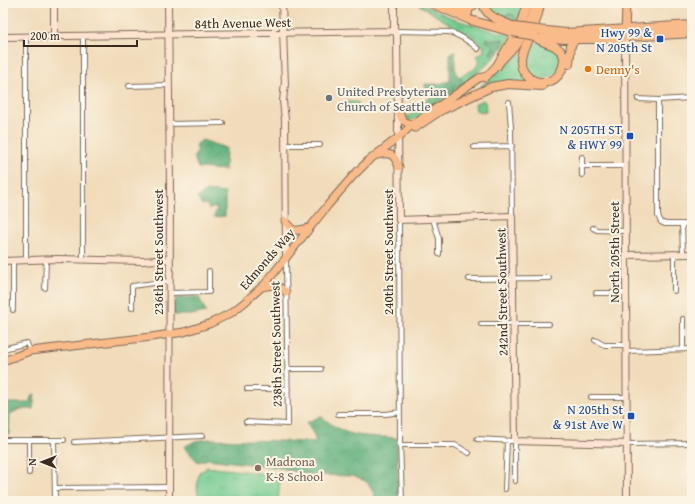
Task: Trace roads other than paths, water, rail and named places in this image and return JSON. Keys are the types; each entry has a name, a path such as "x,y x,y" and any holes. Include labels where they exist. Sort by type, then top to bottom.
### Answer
{"highway":[{"path":"431,3 470,20 513,29 576,39 692,25"},
{"path":"449,5 468,8 476,3"},
{"path":"483,3 485,11 513,29"},
{"path":"497,66 520,26 527,3"},
{"path":"536,33 538,39 555,45 564,56 564,66 562,72 553,80 541,83 532,80 525,74 521,65 522,54 532,30 540,3"},
{"path":"449,5 513,29"},
{"path":"536,33 692,33"},
{"path":"444,109 491,87 508,84 544,86 556,83 565,76 568,70 571,44 576,39"}],"main road":[{"name":"Edmonds Way","path":"3,361 30,351 193,330 224,316 245,302 262,287 348,182 375,155 399,137 444,109 483,80 497,66 521,38 528,25 535,3"},
{"name":"North 205th Street","path":"625,33 626,3"},
{"name":"Edmonds Way","path":"399,137 413,124 479,78 487,76"},
{"path":"399,112 402,121 413,124"},
{"path":"375,155 392,155 399,167"},
{"path":"285,221 291,229 297,231 309,228"},
{"path":"262,287 273,285 280,287 286,292"}],"street":[{"path":"54,3 54,36"},
{"name":"236th Street Southwest","path":"168,3 169,501"},
{"name":"238th Street Southwest","path":"246,422 288,424 285,120 283,101 285,82 282,3"},
{"name":"240th Street Southwest","path":"394,3 394,28 397,35 399,112 400,445 402,501"},
{"name":"84th Avenue West","path":"3,36 449,32 468,40 478,49"},
{"name":"North 205th Street","path":"625,33 626,501"},
{"path":"83,35 83,260"},
{"path":"26,36 26,260"},
{"path":"129,86 169,85"},
{"path":"638,99 658,100 692,98"},
{"path":"658,100 658,216 661,222 692,224"},
{"name":"242nd Street Southwest","path":"508,102 512,146 515,481"},
{"path":"169,124 222,123"},
{"path":"285,144 320,145"},
{"path":"474,147 512,146"},
{"path":"582,157 582,175"},
{"path":"582,166 626,166"},
{"path":"399,220 512,216"},
{"path":"433,219 439,239 439,254"},
{"path":"682,224 683,254"},
{"path":"593,228 597,230 626,231"},
{"path":"674,254 674,291"},
{"path":"626,255 692,254"},
{"path":"3,261 143,261 169,259"},
{"path":"13,260 13,310"},
{"path":"45,288 46,260"},
{"path":"169,293 209,292 209,271"},
{"path":"469,279 549,278"},
{"path":"132,308 132,286 169,281"},
{"path":"596,293 626,293"},
{"path":"683,319 683,349"},
{"path":"481,324 549,324"},
{"path":"595,340 604,345 626,348 692,349"},
{"path":"3,349 27,343 30,351"},
{"path":"288,370 321,370"},
{"path":"247,389 288,389"},
{"path":"591,397 626,397"},
{"path":"338,414 386,414 400,412"},
{"path":"74,442 202,436"},
{"path":"477,439 627,444 692,443"},
{"path":"3,440 64,440"},
{"path":"29,440 29,473"},
{"path":"54,440 55,501"},
{"path":"505,489 507,441"},
{"path":"400,445 455,445 469,453"},
{"path":"55,488 169,487"}],"place":[{"name":"Hwy 99 & N 205th St","path":"660,39"},
{"name":"Denny's","path":"588,69"},
{"name":"United Presbyterian Church of Seattle","path":"329,98"},
{"name":"N 205TH ST & HWY 99","path":"630,136"},
{"name":"N 205th St & 91st Ave W","path":"631,416"},
{"name":"Madrona K-8 School","path":"258,468"}]}
